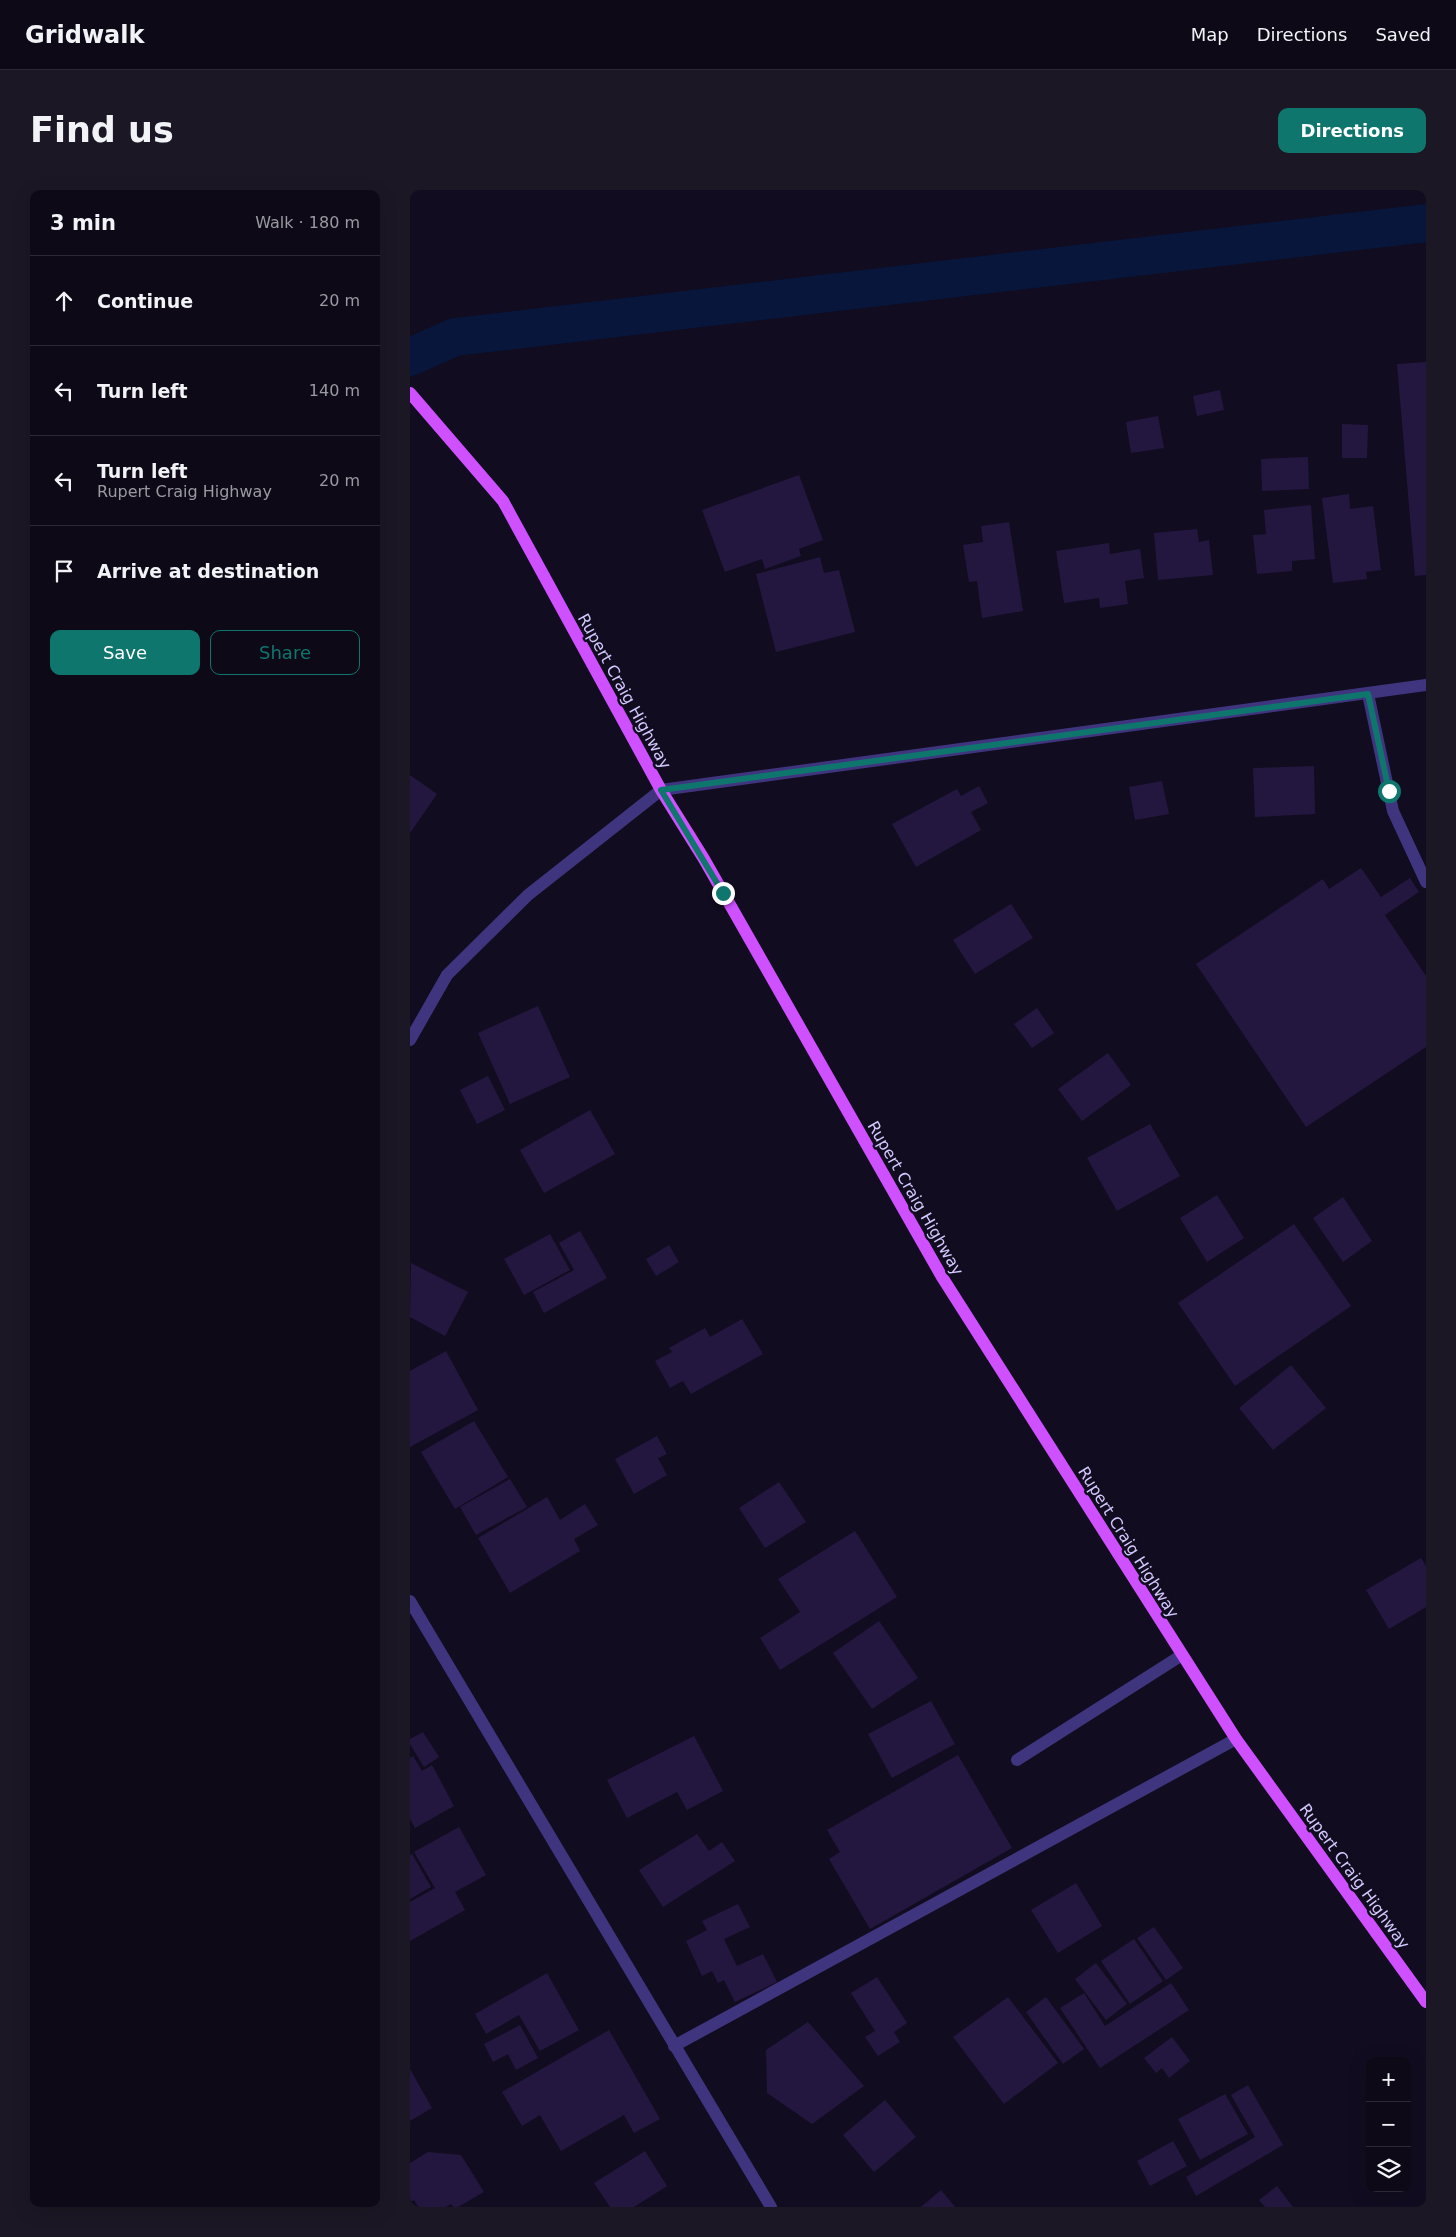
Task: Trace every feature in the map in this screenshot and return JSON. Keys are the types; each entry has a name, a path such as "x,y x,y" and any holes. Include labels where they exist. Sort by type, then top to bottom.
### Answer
{"main road":[{"name":"Rupert Craig Highway","path":"413,397 503,501 661,790 704,859 942,1277 1236,1739 1426,2002"}],"street":[{"path":"410,1040 447,976 461,962 528,896 661,790 1426,685"},
{"path":"1368,694 1394,811 1426,882"},
{"path":"410,1601 771,2207"},
{"path":"1017,1760 1182,1655"},
{"path":"674,2046 1236,1739"}],"building":[{"path":"1426,362 1426,575 1415,576 1397,364"},
{"path":"1220,390 1224,410 1197,416 1193,396"},
{"path":"1158,416 1164,448 1131,453 1126,422"},
{"path":"1342,424 1368,425 1367,458 1342,458"},
{"path":"1308,457 1309,489 1262,491 1261,459"},
{"path":"799,475 823,540 799,549 801,556 765,569 762,559 725,572 702,510"},
{"path":"1349,494 1350,509 1373,506 1381,570 1366,572 1367,579 1333,583 1322,498"},
{"path":"1311,505 1315,559 1292,561 1292,571 1257,574 1253,535 1266,534 1264,510"},
{"path":"1009,522 1023,611 982,618 977,581 969,582 963,545 983,542 981,526"},
{"path":"1197,529 1199,542 1209,540 1213,575 1158,580 1154,533"},
{"path":"1109,543 1110,554 1140,549 1144,578 1125,581 1128,604 1100,608 1099,598 1064,603 1056,551"},
{"path":"820,557 824,573 839,570 855,632 776,652 756,574"},
{"path":"1314,766 1315,814 1255,817 1253,768"},
{"path":"410,775 437,794 410,833"},
{"path":"1162,781 1169,814 1135,820 1129,787"},
{"path":"979,786 988,803 971,812 981,830 916,867 892,824 957,789 961,796"},
{"path":"1361,868 1381,897 1410,878 1419,892 1385,915 1426,976 1426,1047 1306,1127 1196,964 1323,879 1329,889"},
{"path":"1011,904 1033,938 975,974 953,940"},
{"path":"538,1006 570,1077 510,1104 478,1033"},
{"path":"1037,1008 1054,1033 1032,1048 1014,1024"},
{"path":"1108,1053 1131,1085 1082,1121 1058,1089"},
{"path":"488,1076 505,1110 477,1124 460,1090"},
{"path":"590,1110 615,1154 544,1193 520,1150"},
{"path":"1150,1124 1180,1176 1117,1211 1087,1158"},
{"path":"1217,1195 1244,1238 1207,1262 1180,1218"},
{"path":"1343,1197 1372,1241 1343,1262 1313,1218"},
{"path":"1294,1224 1351,1306 1235,1386 1178,1303"},
{"path":"580,1231 607,1278 544,1313 533,1292 574,1270 559,1243"},
{"path":"550,1234 570,1270 524,1295 504,1259"},
{"path":"669,1245 679,1262 656,1276 646,1259"},
{"path":"411,1263 468,1292 445,1336 410,1317"},
{"path":"742,1319 763,1354 691,1394 683,1381 670,1388 655,1361 672,1352 669,1348 705,1328 710,1337"},
{"path":"446,1351 478,1410 410,1447 410,1371"},
{"path":"1291,1365 1326,1408 1273,1450 1239,1408"},
{"path":"474,1421 508,1477 455,1509 421,1452"},
{"path":"657,1436 667,1454 658,1458 667,1475 634,1494 615,1459"},
{"path":"510,1479 527,1507 476,1535 460,1507"},
{"path":"779,1482 806,1522 765,1548 739,1508"},
{"path":"547,1497 560,1520 585,1504 598,1525 574,1539 580,1551 510,1593 478,1538"},
{"path":"855,1531 897,1597 780,1670 760,1638 800,1612 778,1579"},
{"path":"1421,1558 1426,1566 1426,1607 1389,1629 1366,1590"},
{"path":"879,1621 918,1678 872,1709 833,1653"},
{"path":"931,1701 955,1744 892,1778 868,1734"},
{"path":"423,1732 439,1757 424,1767 410,1744 410,1739"},
{"path":"694,1736 723,1791 687,1810 677,1792 627,1818 607,1780"},
{"path":"958,1755 1012,1848 870,1929 829,1859 840,1852 827,1830"},
{"path":"413,1756 422,1771 432,1765 454,1806 415,1828 410,1819 410,1758"},
{"path":"459,1827 486,1875 455,1892 465,1910 410,1941 410,1902 435,1888 414,1852"},
{"path":"697,1834 709,1851 722,1842 735,1861 663,1907 639,1870"},
{"path":"412,1854 431,1887 410,1899 410,1855"},
{"path":"1076,1883 1102,1926 1058,1953 1031,1910"},
{"path":"738,1904 750,1927 724,1939 737,1966 763,1954 777,1982 735,2002 724,1980 718,1983 712,1971 702,1976 686,1941 707,1930 702,1921"},
{"path":"1154,1927 1183,1968 1166,1980 1137,1938"},
{"path":"1134,1939 1163,1981 1130,2004 1101,1961"},
{"path":"1096,1963 1127,2004 1106,2020 1075,1979"},
{"path":"547,1973 579,2030 540,2051 519,2015 486,2034 475,2014"},
{"path":"877,1977 907,2023 894,2032 900,2042 878,2056 865,2037 875,2031 851,1993"},
{"path":"1171,1983 1189,2010 1100,2068 1060,2008 1084,1993 1105,2026"},
{"path":"1008,1997 1058,2063 1004,2104 953,2037"},
{"path":"1046,1997 1084,2049 1063,2064 1026,2012"},
{"path":"808,2022 864,2086 812,2124 767,2093 766,2050"},
{"path":"520,2025 538,2058 516,2070 508,2054 493,2062 484,2044"},
{"path":"609,2030 660,2119 634,2133 624,2115 561,2151 540,2115 522,2126 502,2092"},
{"path":"1172,2037 1190,2061 1169,2078 1162,2068 1156,2073 1144,2058"},
{"path":"410,2069 432,2108 410,2121"},
{"path":"1248,2085 1283,2145 1196,2196 1186,2177 1255,2137 1231,2095"},
{"path":"1225,2094 1248,2134 1200,2160 1178,2119"},
{"path":"885,2100 916,2137 874,2172 843,2135"},
{"path":"1173,2141 1187,2166 1150,2186 1137,2161"},
{"path":"645,2151 667,2186 634,2207 610,2207 594,2183"},
{"path":"428,2152 461,2155 484,2192 458,2207 453,2207 451,2204 446,2207 418,2207 414,2200 410,2202 410,2163"},
{"path":"1277,2186 1293,2207 1265,2207 1259,2200"},
{"path":"941,2190 955,2207 921,2207"}],"waterway":[{"path":"410,357 455,337 1426,223"}],"route":[{"path":"723,893 661,790 1368,694 1389,791"}]}
